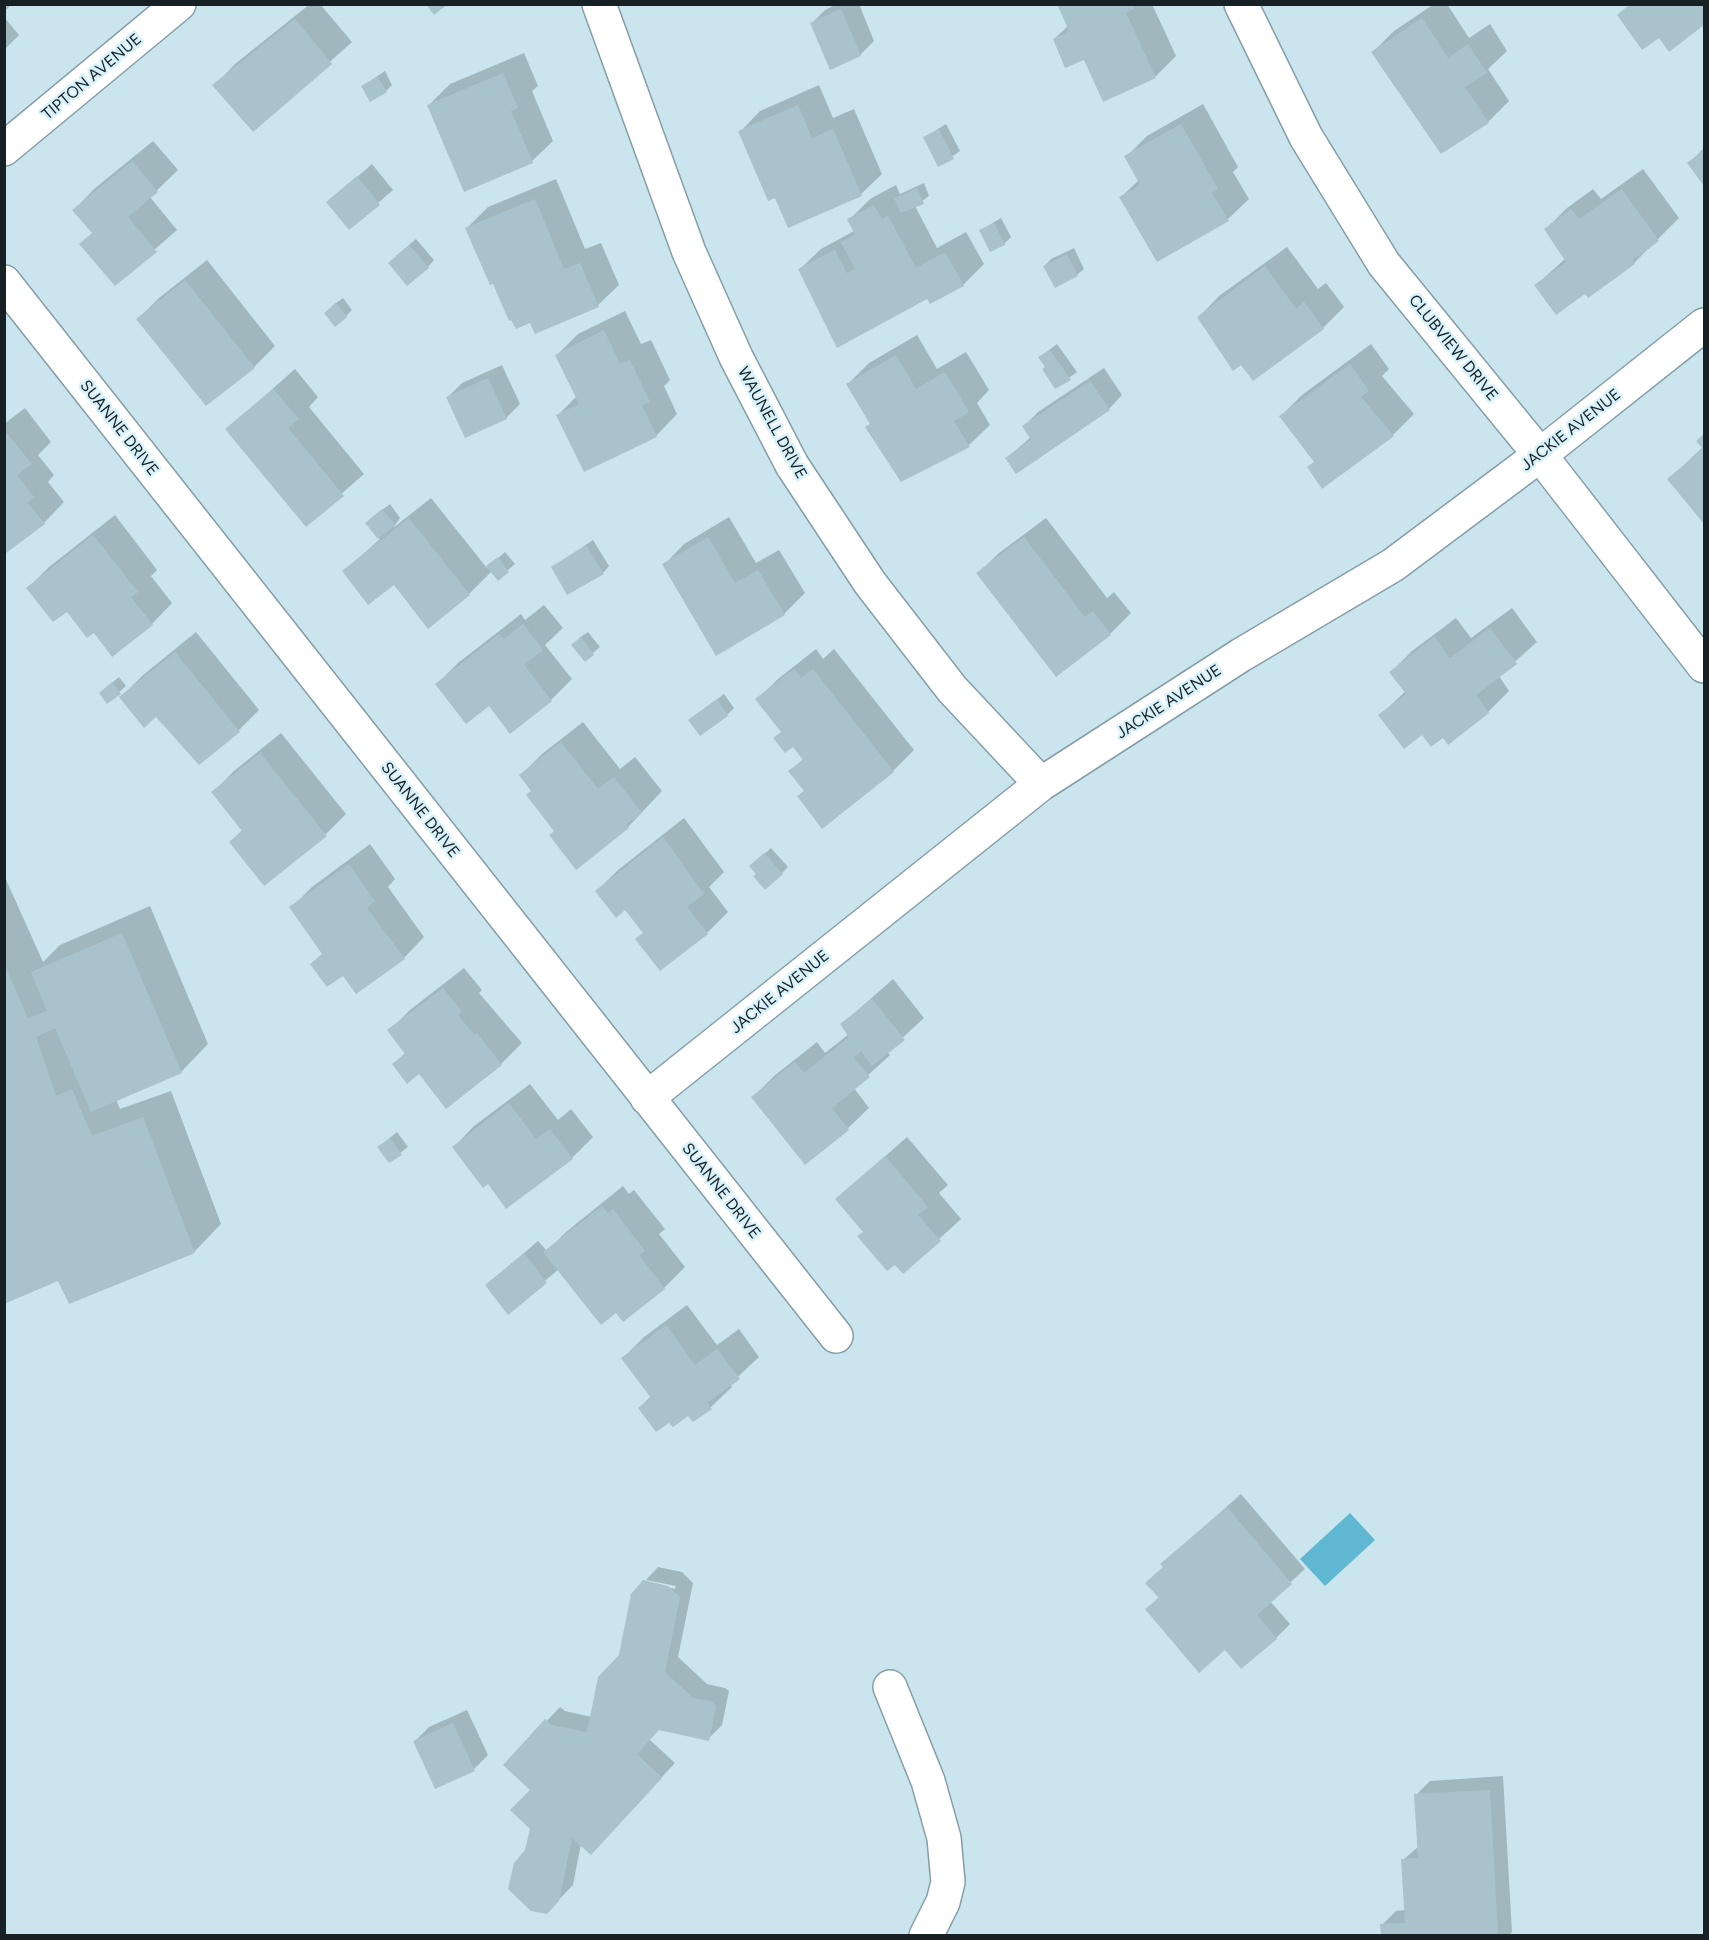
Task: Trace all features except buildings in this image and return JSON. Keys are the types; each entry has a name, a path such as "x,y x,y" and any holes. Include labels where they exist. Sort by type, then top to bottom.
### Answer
{"street":[{"name":"TIPTON AVENUE","path":"4,149 179,4"},
{"name":"WAUNELL DRIVE","path":"599,4 689,252 736,357 792,465 870,583 952,689 1041,784"},
{"name":"CLUBVIEW DRIVE","path":"1241,4 1306,137 1384,264 1540,455 1704,666"},
{"name":"SUANNE DRIVE","path":"4,282 836,1336"},
{"name":"JACKIE AVENUE","path":"647,1098 1041,784 1241,655 1393,565 1540,455 1704,325"},
{"path":"891,1687 928,1781 946,1849 948,1882 943,1902 927,1935"}],"water":[{"path":"1350,1513 1375,1540 1325,1586 1300,1559"}]}
